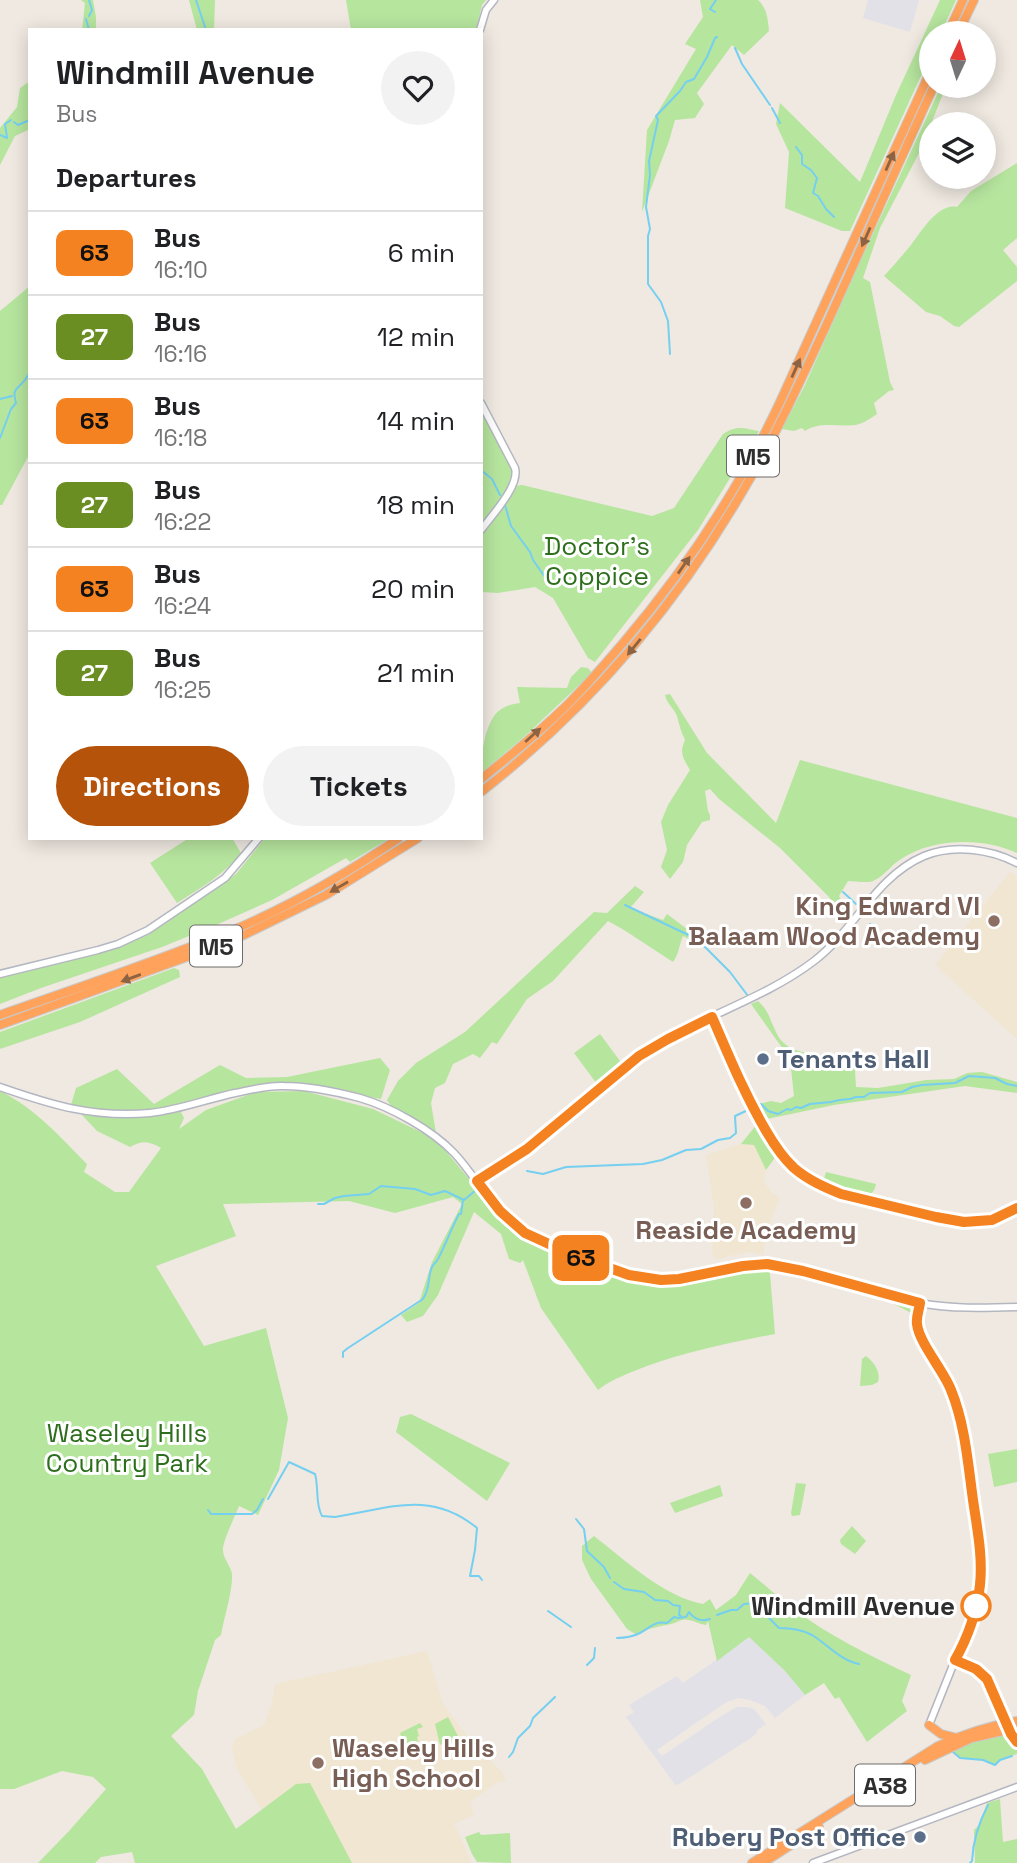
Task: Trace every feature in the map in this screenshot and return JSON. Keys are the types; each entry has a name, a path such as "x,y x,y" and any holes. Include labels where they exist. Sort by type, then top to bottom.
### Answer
{"highway":[{"path":"953,21 963,0"},
{"path":"964,21 974,0"},
{"name":"M5","path":"483,777 567,705 603,667 646,616 705,536 748,467 780,402 919,96"},
{"name":"M5","path":"483,790 569,717 630,652 702,556 728,516 783,419 929,98"},
{"name":"M5","path":"0,1015 231,931 314,891 397,840"},
{"name":"M5","path":"0,1025 244,935 326,895 415,840"},
{"name":"A38","path":"752,1863 927,1752 960,1736 997,1724 1017,1721"},
{"path":"932,1728 947,1737 960,1736"},
{"path":"927,1752 938,1742 932,1728"},
{"name":"A38","path":"763,1863 929,1757 972,1738 1014,1731"}],"street":[{"path":"481,28 486,10 494,0"},
{"path":"483,407 515,468 517,477 483,527"},
{"path":"0,974 108,947 148,930 225,878 258,840"},
{"path":"477,1181 527,1149 639,1056 774,986 822,955 880,887 908,864 927,855 950,850 989,852 1017,863"},
{"path":"712,1017 751,1106 776,1148 804,1176 841,1194 964,1222 982,1222 1017,1208"},
{"path":"0,1087 72,1110 118,1114 151,1113 275,1086 336,1093 382,1107 422,1128 454,1153 500,1211 525,1233 583,1259 629,1275 679,1279 767,1264 803,1271 920,1303 958,1308 1017,1307"},
{"path":"920,1303 917,1320 919,1332 946,1379 962,1430 981,1565 975,1613 955,1660 932,1728"},
{"path":"955,1660 982,1673 987,1679 1017,1742"},
{"path":"813,1863 1017,1787"}],"shaded area":[{"path":"868,0 919,0 910,32 863,18"},
{"name":"King Edward VI Balaam Wood Academy","path":"1010,872 1017,876 1017,1039 935,965"},
{"name":"Reaside Academy","path":"741,1144 754,1145 766,1170 764,1182 771,1192 780,1198 766,1233 763,1255 751,1252 716,1260 712,1252 714,1208 706,1155"},
{"path":"749,1637 785,1671 805,1695 775,1718 765,1706 738,1698 725,1703 657,1750 662,1756 737,1707 754,1709 766,1724 751,1738 676,1786 626,1717 634,1712 629,1705 677,1676 683,1683"},
{"name":"Waseley Hills High School","path":"427,1651 443,1704 470,1740 502,1772 506,1781 496,1783 470,1802 474,1815 454,1824 472,1863 352,1863 310,1784 296,1784 262,1810 237,1769 232,1749 235,1739 264,1725 275,1684"}],"green space":[{"path":"81,0 93,0 96,28 82,28 85,3"},
{"path":"189,0 215,0 214,28 196,28"},
{"path":"346,0 486,0 482,5 476,28 351,28"},
{"path":"700,0 758,0 765,10 769,31 744,55 732,45 697,93 704,104 695,118 675,120 642,212 647,130 696,49 685,44 703,17"},
{"path":"940,0 956,0 946,21 930,21"},
{"path":"919,45 919,80 850,231 842,231 785,208 789,152 776,124 780,103 860,182"},
{"path":"28,82 28,130 15,136 0,165 0,128 17,107 20,88"},
{"path":"935,98 941,98 936,112 929,112"},
{"path":"919,134 919,153 880,228 863,278 870,282 890,382 894,390 874,403 877,414 859,424 823,425 805,431 802,428 794,431 782,429 805,385"},
{"path":"1017,163 1017,238 1003,250 1017,267 1017,281 959,327 954,326 940,316 926,312 884,276 937,214 943,209 957,207 974,189 996,189 996,176"},
{"path":"28,288 28,457 2,505 0,505 0,311"},
{"name":"Doctor's Coppice","path":"483,415 517,473 514,486 522,485 652,516 674,508 723,434 736,428 759,431 698,530 595,662 588,658 553,598 535,587 498,593 483,592"},
{"path":"581,667 588,668 592,673 483,771 483,747 488,728 492,719 503,708 520,703 517,687 567,688 571,677"},
{"path":"670,694 707,753 776,823 800,760 1017,818 1017,853 973,842 928,847 901,859 872,881 848,881 839,896 847,911 845,914 837,910 829,897 780,848 710,789 705,791 710,820 702,822 687,845 683,862 670,879 661,867 667,850 661,822 668,805 690,770 683,755 685,740 677,716 665,695"},
{"path":"186,840 233,840 241,853 219,875 177,903 150,863"},
{"path":"263,840 387,840 350,862 346,858 272,900 216,925 162,947 0,1004 0,978 120,947 150,934 236,874"},
{"path":"635,886 644,892 630,908 663,920 667,914 695,935 708,941 704,946 683,936 673,962 608,921 553,981 527,999 497,1044 492,1042 480,1058 473,1054 453,1064 445,1083 435,1088 431,1103 436,1133 392,1107 387,1100 398,1081 416,1063 465,1032 594,912 607,913"},
{"path":"174,968 179,970 180,977 80,1022 0,1049 0,1032"},
{"path":"758,1001 777,1034 791,1048 811,1054 854,1054 856,1087 878,1088 926,1080 954,1079 967,1073 982,1072 1017,1082 1017,1093 965,1086 764,1118 756,1109 759,1104 771,1101 781,1103 794,1096 790,1059 751,1004"},
{"path":"600,1034 623,1065 597,1084 574,1053"},
{"path":"380,1058 390,1070 381,1099 295,1083 228,1092 155,1111 91,1110 71,1105 76,1088 117,1069 154,1104 220,1065 246,1078 287,1077"},
{"name":"Waseley Hills Country Park","path":"0,1091 25,1106 46,1124 87,1164 84,1172 115,1192 129,1192 161,1148 146,1142 130,1147 97,1131 81,1114 129,1118 181,1112 184,1118 179,1129 206,1110 256,1092 304,1091 373,1109 423,1133 440,1144 494,1213 522,1239 588,1268 634,1281 692,1281 768,1268 775,1334 711,1347 647,1366 598,1390 541,1308 523,1260 520,1263 509,1259 501,1234 474,1212 438,1295 423,1316 407,1322 401,1315 419,1303 432,1262 462,1204 453,1197 395,1213 349,1201 223,1204 236,1236 156,1266 204,1346 266,1328 288,1418 279,1470 258,1515 239,1506 225,1539 223,1552 232,1581 221,1635 215,1640 198,1691 194,1715 171,1736 202,1769 236,1829 296,1784 310,1783 352,1863 135,1863 132,1852 101,1857 95,1863 38,1863 106,1789 93,1777 62,1771 14,1789 0,1789"},
{"path":"757,1124 775,1155 766,1170 754,1145 741,1144"},
{"path":"826,1172 876,1184 871,1193 861,1194 823,1182"},
{"path":"791,1271 913,1304 916,1306 916,1312 914,1315 885,1300 854,1290 791,1275"},
{"path":"866,1356 876,1368 878,1382 860,1386 862,1359"},
{"path":"411,1414 510,1463 487,1501 396,1432 400,1417"},
{"path":"1017,1449 1017,1482 994,1487 988,1454"},
{"path":"796,1483 806,1484 800,1515 792,1516 791,1513"},
{"path":"720,1485 723,1496 675,1513 670,1503"},
{"path":"852,1526 866,1541 855,1554 841,1544 840,1540"},
{"path":"594,1536 660,1586 688,1600 703,1604 710,1599 716,1610 736,1595 750,1573 820,1627 911,1675 902,1701 907,1711 867,1742 839,1697 835,1699 824,1683 805,1695 785,1671 749,1637 717,1661 708,1621 706,1625 682,1620 637,1635 627,1629 591,1579 582,1560 582,1546"},
{"path":"448,1717 459,1738 440,1745 435,1724"},
{"path":"420,1723 423,1727 417,1729 417,1737 419,1746 423,1749 409,1749 410,1758 407,1758 403,1753 404,1745 400,1733"},
{"path":"1005,1734 1017,1746 1017,1754 1000,1760 995,1765 983,1760 960,1758 953,1752 957,1746"},
{"path":"1000,1799 1003,1842 1017,1839 1017,1863 975,1863 974,1830 980,1824 987,1803"},
{"path":"479,1832 481,1835 510,1833 511,1863 477,1862 465,1837"}],"waterway":[{"path":"89,0 92,10 89,16"},
{"path":"196,0 205,28"},
{"path":"715,12 710,9 716,0"},
{"path":"86,19 88,28"},
{"path":"670,354 668,321 661,302 648,284 650,229 646,207 649,161 658,120 656,116 686,82 694,79 717,37"},
{"path":"735,48 742,64 770,105"},
{"path":"772,108 780,123"},
{"path":"0,135 7,138 5,124 11,120"},
{"path":"14,122 18,125 28,121"},
{"path":"796,147 802,155 802,164 817,178 813,193 834,217"},
{"path":"0,438 16,403 15,390 28,375"},
{"path":"0,399 12,396"},
{"path":"483,472 492,479 500,495"},
{"path":"505,505 511,526 547,580"},
{"path":"843,892 856,904"},
{"path":"625,905 697,939 730,972 748,996"},
{"path":"870,924 878,932"},
{"path":"527,1171 543,1174 566,1167 643,1164 686,1150 701,1149 718,1140 730,1138 736,1133 735,1116 761,1104 768,1111 778,1114 787,1109 864,1097 870,1093 902,1092 922,1085 955,1083 969,1076 995,1078 1017,1086"},
{"path":"318,1204 344,1196 369,1194 381,1186 415,1189 431,1195 445,1191 464,1200 475,1191"},
{"path":"343,1357 343,1352 348,1348 423,1299 432,1267 461,1214 463,1200"},
{"path":"268,1499 289,1462 315,1474 322,1516 335,1517 408,1505 442,1509 460,1516 477,1528 470,1576 479,1576 482,1580"},
{"path":"208,1510 211,1514 252,1514 263,1499"},
{"path":"576,1519 584,1529 587,1551 604,1567 610,1578"},
{"path":"614,1582 624,1589 644,1592 655,1600 680,1606 681,1616"},
{"path":"717,1615 737,1610 744,1604 757,1603 779,1628 808,1633 840,1656 859,1664"},
{"path":"548,1611 571,1627"},
{"path":"617,1638 640,1633 656,1624 667,1623 674,1617 686,1617 689,1612 698,1619 710,1619"},
{"path":"587,1665 594,1658 595,1648"},
{"path":"509,1757 518,1738 530,1726 533,1718 555,1697"},
{"path":"953,1752 960,1758 983,1760 995,1765 1012,1756"},
{"path":"970,1863 981,1819 988,1805"}],"bus line":[{"name":"63","path":"1017,1208 992,1220 964,1222 841,1194 804,1176 776,1148 751,1106 712,1017 639,1056 527,1149 477,1181 500,1211 525,1233 573,1255 629,1275 661,1280 679,1279 767,1264 803,1271 920,1303 917,1327 946,1379 960,1421 980,1550 981,1575 975,1613 955,1660 976,1669 987,1679 1017,1742"}],"place":[{"name":"King Edward VI Balaam Wood Academy","path":"994,921"},
{"name":"Tenants Hall","path":"763,1059"},
{"name":"Reaside Academy","path":"746,1203"},
{"name":"Windmill Avenue","path":"976,1606"},
{"name":"Waseley Hills High School","path":"318,1763"},
{"name":"Rubery Post Office","path":"920,1837"}]}
